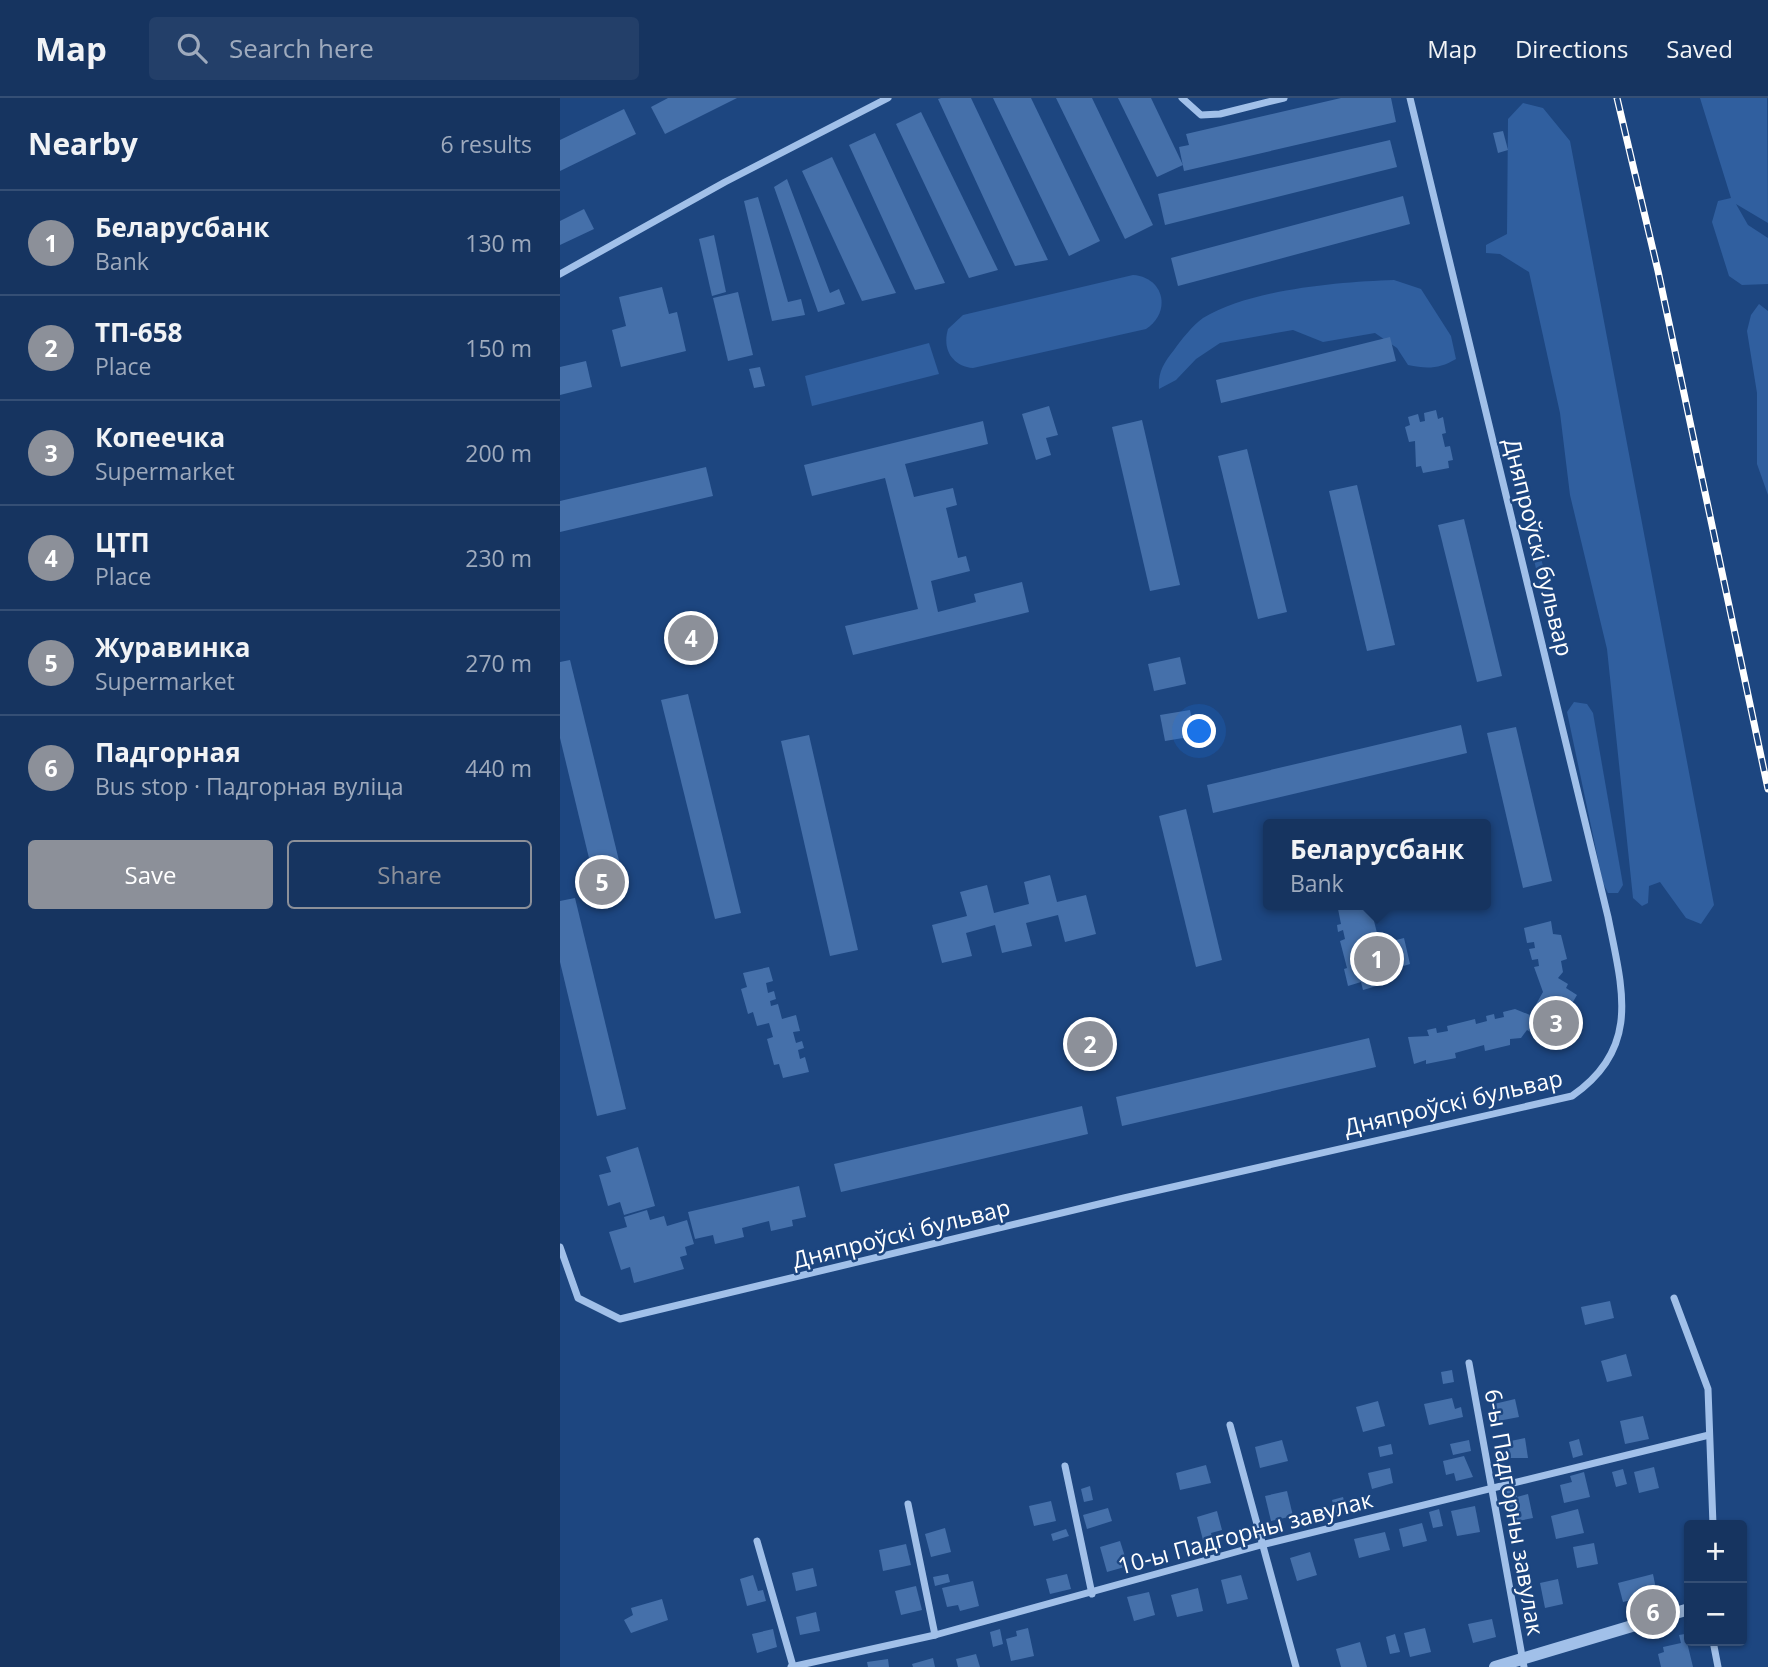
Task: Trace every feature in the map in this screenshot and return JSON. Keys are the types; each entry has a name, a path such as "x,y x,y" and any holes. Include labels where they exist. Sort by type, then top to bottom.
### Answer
{"street":[{"path":"560,274 725,182 888,98"},
{"path":"1182,98 1201,116 1284,98"},
{"name":"Дняпроўскі бульвар","path":"560,1247 578,1297 620,1319 1124,1198 1572,1096 1589,1085 1609,1062 1623,1025 1623,990 1608,917 1410,98"},
{"path":"1674,1298 1708,1389 1713,1520"},
{"name":"6-ы Падгорны завулак","path":"1469,1363 1523,1663"},
{"path":"1230,1425 1296,1667"},
{"name":"10-ы Падгорны завулак","path":"792,1667 934,1635 1092,1594 1261,1545 1709,1435"},
{"path":"1065,1466 1092,1594"},
{"path":"908,1504 934,1635"},
{"path":"757,1541 792,1667"},
{"path":"1495,1667 1523,1663 1684,1611"},
{"path":"1714,1646 1718,1667"}],"shaded area":[{"path":"1700,98 1767,98 1768,223 1736,204 1748,225 1768,238 1768,284 1742,285 1729,276 1712,222 1718,201 1731,198"},
{"path":"1523,103 1543,108 1570,141 1714,905 1701,924 1686,918 1660,882 1649,886 1648,903 1642,906 1633,898 1607,649 1570,495 1560,413 1529,272 1500,254 1486,253 1486,245 1507,234 1508,119"},
{"path":"1133,275 1152,282 1161,296 1159,314 1146,329 973,368 959,364 950,355 946,343 948,329 963,315"},
{"path":"1394,280 1421,289 1451,336 1456,359 1438,366 1408,365 1397,348 1375,333 1323,342 1293,330 1220,343 1196,359 1176,380 1159,389 1162,368 1180,342 1199,321 1223,308 1245,300 1296,289"},
{"path":"1759,304 1768,311 1768,495 1757,464 1757,393 1747,331 1751,315"},
{"path":"929,343 939,374 812,406 805,376"},
{"path":"1541,558 1562,645 1554,645 1534,560"},
{"path":"1574,702 1587,704 1593,713 1623,885 1618,893 1608,893 1603,883 1567,712"}],"building":[{"path":"668,98 737,98 665,134 651,107"},
{"path":"971,98 1048,260 1015,266 938,99"},
{"path":"993,98 1031,98 1100,241 1069,256"},
{"path":"1056,98 1092,98 1153,225 1125,239"},
{"path":"1118,98 1151,98 1183,165 1157,177"},
{"path":"1341,98 1391,98 1396,122 1184,171 1179,147 1189,145 1186,134"},
{"path":"624,109 636,134 560,171 560,140"},
{"path":"921,112 998,270 969,278 896,124"},
{"path":"1503,131 1508,150 1498,153 1493,133"},
{"path":"875,133 945,283 915,290 849,145"},
{"path":"1390,140 1397,167 1165,225 1158,194"},
{"path":"832,157 896,293 862,301 802,171"},
{"path":"787,179 830,293 839,289 845,304 818,312 774,187"},
{"path":"1403,196 1410,224 1178,286 1171,258"},
{"path":"758,197 788,302 801,299 805,315 772,321 744,201"},
{"path":"584,209 594,229 560,245 560,221"},
{"path":"714,235 726,292 712,296 699,239"},
{"path":"662,287 669,314 677,312 686,351 621,367 612,330 626,326 619,297"},
{"path":"738,292 753,355 728,361 713,298"},
{"path":"1390,337 1396,361 1221,403 1216,380"},
{"path":"586,361 592,387 560,395 560,367"},
{"path":"760,367 765,386 754,388 749,369"},
{"path":"1049,406 1058,435 1046,438 1051,455 1036,460 1022,414"},
{"path":"1436,410 1438,419 1443,417 1446,433 1442,434 1445,447 1450,446 1453,460 1448,461 1449,468 1423,473 1421,466 1416,467 1415,441 1409,442 1405,427 1410,425 1408,417 1418,414 1420,422 1425,421 1424,413"},
{"path":"1142,420 1180,585 1150,591 1112,427"},
{"path":"983,421 988,444 905,464 914,497 953,488 957,505 946,508 958,558 966,556 970,571 931,581 938,612 976,602 974,594 1022,582 1029,612 853,655 845,626 918,609 885,478 812,496 804,465"},
{"path":"1247,449 1287,612 1258,619 1218,456"},
{"path":"706,467 713,496 560,532 560,501"},
{"path":"1357,485 1395,645 1367,651 1329,491"},
{"path":"1464,519 1502,676 1477,682 1438,525"},
{"path":"699,620 707,649 682,656 674,627"},
{"path":"1180,657 1186,684 1154,691 1148,664"},
{"path":"570,660 623,877 595,883 560,738 560,662"},
{"path":"688,694 741,913 715,919 661,700"},
{"path":"1190,710 1195,736 1165,741 1160,715"},
{"path":"1461,725 1467,753 1213,813 1207,785"},
{"path":"1516,727 1552,881 1523,888 1487,733"},
{"path":"809,735 858,950 830,956 781,741"},
{"path":"1186,809 1222,960 1196,967 1159,816"},
{"path":"1050,875 1057,902 1086,895 1096,934 1065,942 1058,915 1026,923 1032,946 1002,953 995,925 966,933 972,956 942,963 932,925 967,916 960,892 987,885 994,913 1029,904 1024,882"},
{"path":"575,898 626,1109 597,1116 560,962 560,901"},
{"path":"1338,910 1371,910 1377,933 1370,935 1373,946 1404,938 1410,964 1397,968 1398,974 1385,978 1387,983 1363,990 1361,982 1348,986 1344,969 1347,968 1340,941 1345,939 1343,930 1338,932 1337,925 1341,924"},
{"path":"1551,921 1553,934 1561,935 1567,959 1561,961 1563,972 1558,978 1568,984 1566,988 1577,995 1552,1038 1542,1032 1539,1037 1527,1030 1521,1038 1510,1039 1510,1045 1485,1051 1484,1045 1455,1053 1456,1058 1426,1064 1426,1060 1414,1064 1408,1037 1429,1036 1427,1030 1436,1028 1437,1033 1448,1031 1447,1026 1475,1019 1476,1024 1487,1021 1486,1016 1494,1014 1495,1019 1504,1017 1503,1012 1515,1009 1530,1015 1543,992 1534,967 1539,966 1538,959 1532,960 1529,949 1535,948 1534,942 1527,943 1524,928"},
{"path":"769,967 773,981 766,983 768,993 774,991 776,999 770,1001 771,1006 778,1004 782,1019 796,1015 800,1031 793,1032 796,1043 802,1041 804,1048 798,1050 800,1059 805,1057 809,1072 783,1078 779,1064 774,1065 767,1039 773,1037 769,1023 757,1026 753,1012 748,1014 741,989 747,987 743,973"},
{"path":"1098,1033 1101,1050 1083,1054 1080,1037"},
{"path":"1369,1038 1376,1067 1122,1126 1116,1097"},
{"path":"1082,1106 1088,1134 841,1192 834,1164"},
{"path":"638,1147 655,1206 624,1215 620,1202 608,1206 599,1175 611,1172 606,1157"},
{"path":"799,1186 806,1217 792,1220 793,1226 771,1231 769,1221 742,1228 744,1237 715,1244 713,1235 695,1239 688,1212"},
{"path":"647,1210 650,1220 664,1216 667,1226 687,1220 694,1244 685,1247 687,1255 680,1257 684,1269 634,1283 630,1267 621,1270 609,1232 627,1227 624,1217"},
{"path":"1610,1301 1614,1318 1585,1325 1581,1307"},
{"path":"1626,1354 1632,1376 1607,1382 1601,1361"},
{"path":"1452,1370 1454,1382 1443,1384 1441,1372"},
{"path":"1452,1398 1455,1409 1461,1407 1463,1417 1429,1425 1424,1404"},
{"path":"1515,1399 1519,1417 1498,1421 1494,1404"},
{"path":"1378,1401 1385,1426 1363,1432 1356,1407"},
{"path":"1643,1416 1649,1439 1625,1444 1620,1421"},
{"path":"1525,1438 1528,1458 1508,1458 1506,1442"},
{"path":"1579,1439 1583,1455 1573,1458 1569,1442"},
{"path":"1282,1440 1288,1461 1260,1468 1255,1447"},
{"path":"1469,1440 1471,1451 1453,1455 1450,1444"},
{"path":"1391,1444 1393,1454 1380,1457 1378,1447"},
{"path":"1464,1456 1473,1477 1456,1481 1454,1473 1446,1475 1443,1461"},
{"path":"1206,1465 1211,1483 1180,1490 1176,1473"},
{"path":"1654,1467 1659,1488 1639,1493 1634,1472"},
{"path":"1390,1468 1393,1483 1372,1489 1368,1473"},
{"path":"1623,1469 1627,1484 1616,1487 1612,1472"},
{"path":"1584,1472 1590,1497 1564,1503 1560,1485 1572,1482 1570,1476"},
{"path":"1090,1486 1093,1500 1084,1502 1081,1489"},
{"path":"1514,1487 1517,1497 1528,1494 1533,1518 1513,1522 1506,1489"},
{"path":"1287,1491 1293,1516 1271,1521 1265,1496"},
{"path":"1343,1497 1347,1512 1336,1516 1332,1500"},
{"path":"1051,1501 1056,1521 1034,1526 1029,1506"},
{"path":"1475,1506 1480,1532 1457,1536 1451,1511"},
{"path":"1108,1508 1112,1521 1087,1529 1083,1515"},
{"path":"1439,1509 1443,1526 1433,1528 1429,1512"},
{"path":"1578,1509 1584,1533 1556,1539 1551,1516"},
{"path":"1217,1511 1222,1530 1211,1533 1212,1538 1203,1540 1197,1517"},
{"path":"1422,1523 1427,1541 1403,1547 1399,1529"},
{"path":"945,1528 951,1552 931,1557 925,1534"},
{"path":"1066,1529 1069,1536 1053,1541 1051,1534"},
{"path":"1385,1532 1390,1550 1359,1558 1354,1539"},
{"path":"1120,1541 1128,1566 1107,1572 1100,1547"},
{"path":"1594,1543 1598,1564 1577,1568 1573,1547"},
{"path":"906,1544 911,1565 883,1571 879,1550"},
{"path":"1310,1552 1317,1575 1297,1581 1290,1558"},
{"path":"813,1568 817,1586 796,1591 792,1573"},
{"path":"948,1574 950,1582 935,1586 933,1577"},
{"path":"1067,1574 1071,1589 1050,1594 1046,1579"},
{"path":"1653,1574 1657,1594 1623,1602 1618,1583"},
{"path":"753,1575 758,1591 763,1590 766,1601 747,1606 740,1579"},
{"path":"1241,1575 1248,1599 1227,1604 1221,1580"},
{"path":"1558,1579 1563,1604 1545,1608 1540,1583"},
{"path":"973,1581 979,1606 960,1611 958,1605 947,1607 942,1588"},
{"path":"916,1586 922,1610 901,1615 895,1591"},
{"path":"1198,1588 1203,1611 1177,1617 1171,1595"},
{"path":"1149,1592 1155,1615 1134,1621 1127,1597"},
{"path":"662,1599 668,1620 631,1633 624,1620 633,1615 631,1608"},
{"path":"816,1612 820,1631 800,1635 796,1617"},
{"path":"1492,1619 1496,1637 1473,1643 1468,1624"},
{"path":"1028,1628 1034,1656 1011,1661 1006,1639 1017,1636 1016,1631"},
{"path":"1425,1628 1431,1652 1410,1657 1404,1633"},
{"path":"773,1629 777,1647 757,1653 752,1634"},
{"path":"1000,1629 1003,1644 993,1647 990,1632"},
{"path":"1395,1634 1400,1652 1390,1654 1386,1637"},
{"path":"1684,1634 1684,1646 1688,1646 1693,1667 1661,1667 1658,1654 1664,1652 1663,1647 1681,1643 1679,1635"},
{"path":"1360,1642 1367,1667 1341,1667 1336,1649"},
{"path":"976,1654 980,1667 958,1667 956,1659"},
{"path":"933,1658 935,1667 913,1667 912,1664"},
{"path":"888,1659 889,1667 868,1667 867,1662"}],"railway":[{"path":"1617,98 1658,271 1768,789"}],"place":[{"name":"ЦТП","path":"691,638"},
{"name":"Журавинка","path":"602,882"},
{"name":"Беларусбанк","path":"1377,959"},
{"name":"Копеечка","path":"1556,1023"},
{"name":"ТП-658","path":"1090,1044"},
{"name":"Падгорная","path":"1653,1612"}]}
